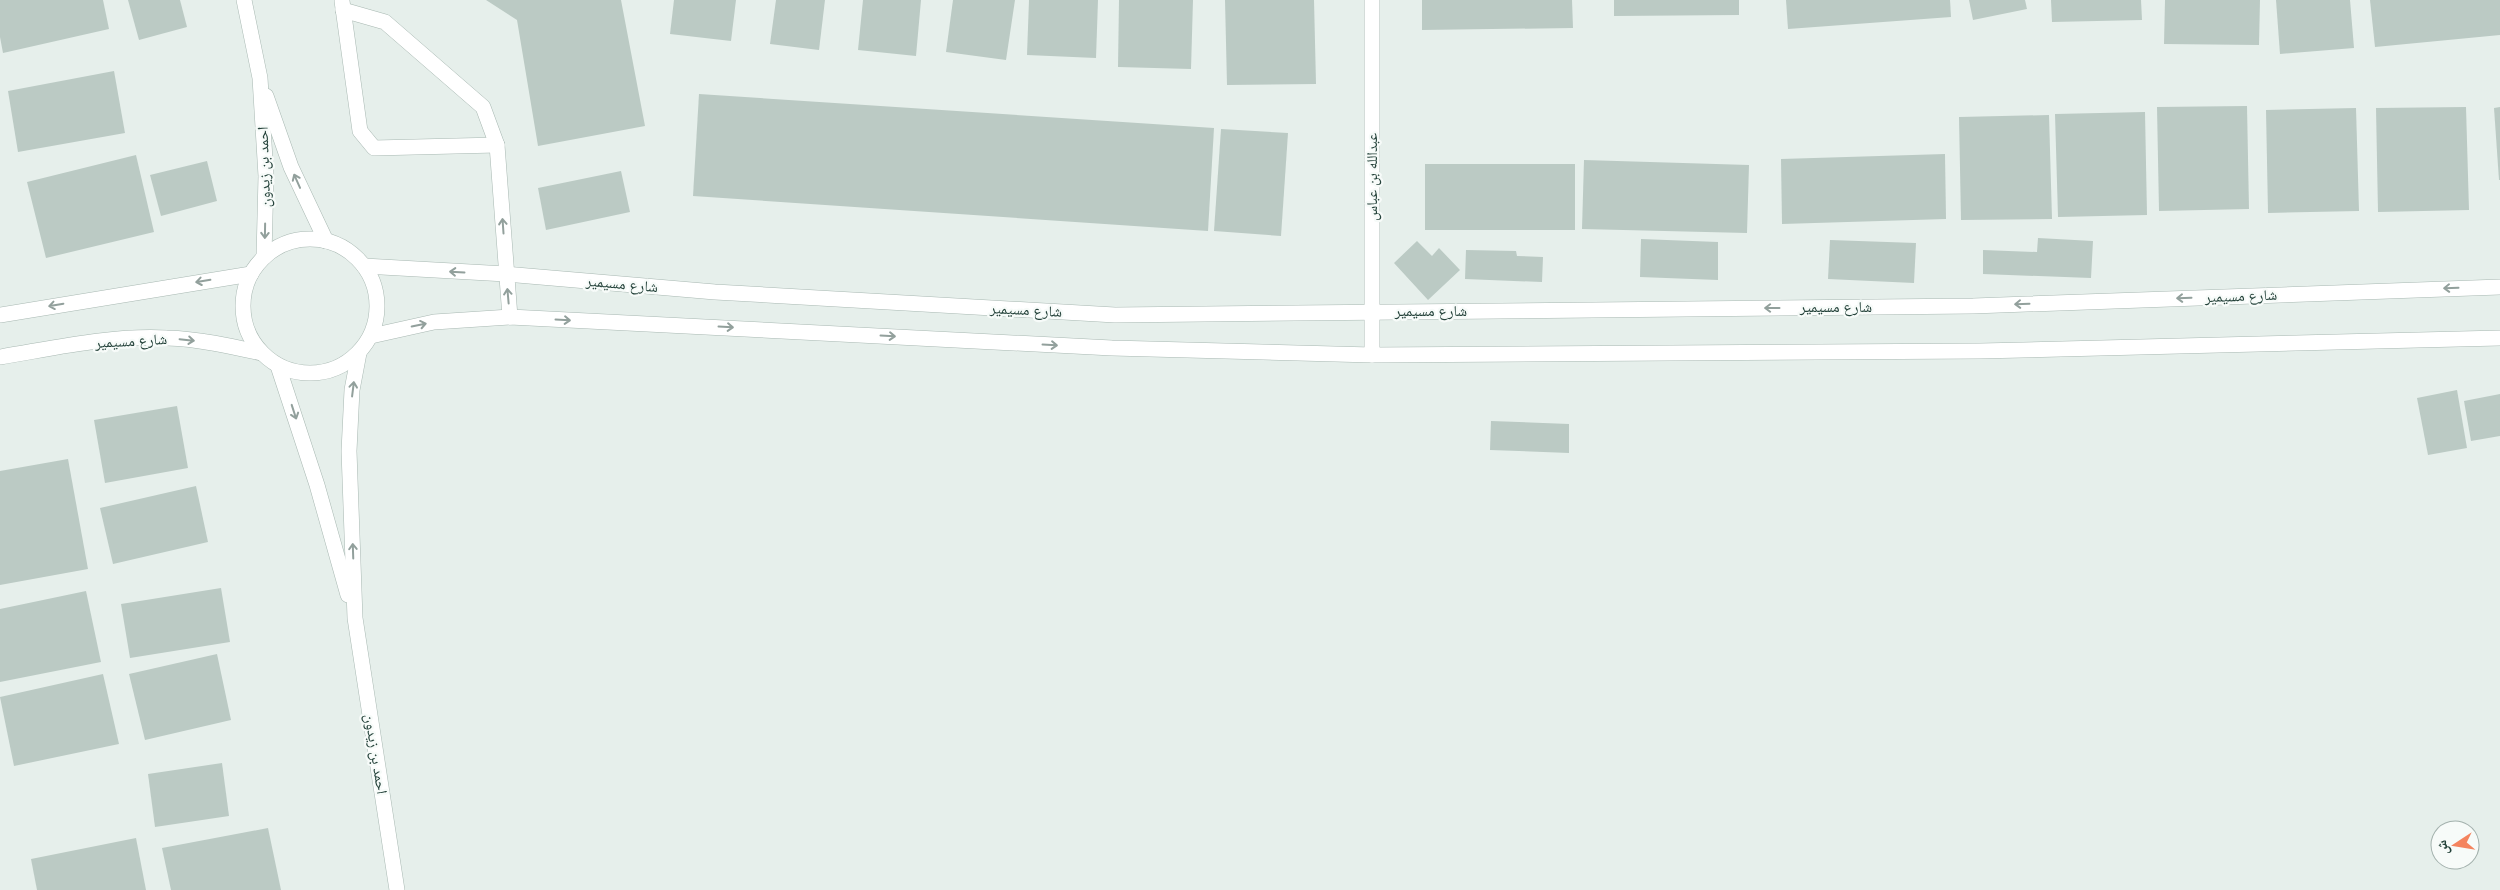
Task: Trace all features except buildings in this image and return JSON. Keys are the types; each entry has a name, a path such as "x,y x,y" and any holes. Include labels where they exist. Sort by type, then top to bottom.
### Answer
{"street":[{"name":"احمد بن زيدون","path":"244,0 260,78 291,167 326,240"},
{"name":"عبدالله بن عباس","path":"1372,0 1372,355"},
{"path":"497,145 374,148 360,131 342,5 385,22 483,107 497,145 510,317"},
{"name":"احمد بن زيدون","path":"260,78 266,176 264,257"},
{"path":"304,239 326,240 347,250 364,266 374,288 377,312 371,336 359,353 342,366 321,373 299,373 278,366 261,353 249,335 243,315 244,294 251,274 264,257 282,244 304,239"},
{"name":"شارع مسيمير","path":"364,266 506,274 714,292 1115,315 1973,306 2500,287"},
{"path":"0,315 251,274"},
{"path":"371,336 434,322 510,317 1112,348 1372,355 1980,351 2500,338"},
{"name":"شارع مسيمير","path":"0,358 104,340 166,338 213,343 261,353"},
{"name":"احمد بن زيدون","path":"359,353 352,390 348,451 355,618 397,890"},
{"name":"احمد بن زيدون","path":"278,366 317,486 355,618"}]}
